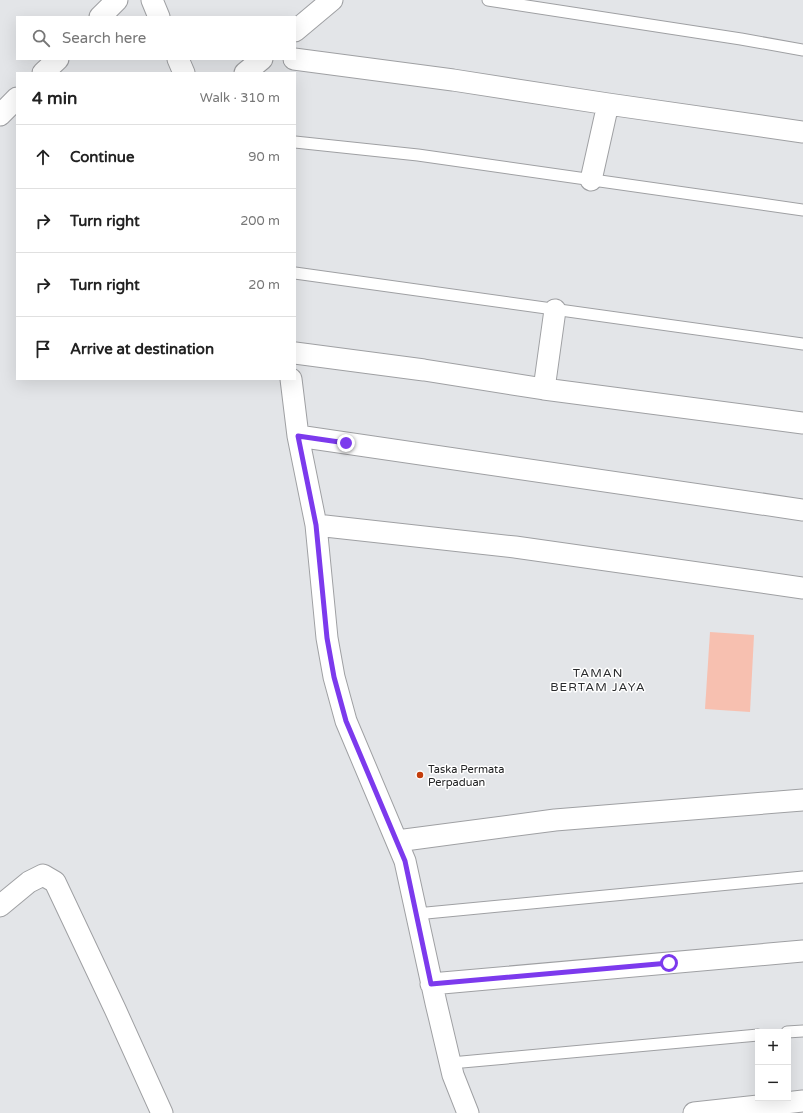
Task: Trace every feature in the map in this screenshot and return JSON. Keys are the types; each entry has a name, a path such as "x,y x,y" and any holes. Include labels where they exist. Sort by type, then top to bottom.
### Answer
{"street":[{"path":"101,16 117,0"},
{"path":"152,0 159,16"},
{"path":"296,30 332,0"},
{"path":"296,59 453,80 803,132"},
{"path":"44,72 57,60"},
{"path":"178,60 184,72"},
{"path":"246,72 261,60"},
{"path":"0,115 16,99"},
{"path":"591,180 608,104"},
{"path":"544,389 555,310"},
{"path":"296,353 424,370 544,389 803,423"},
{"path":"291,380 298,436 316,525 327,638 334,677 346,721 405,861 431,984 450,1063 468,1113"},
{"path":"298,436 803,510"},
{"path":"316,525 515,547 803,588"},
{"path":"397,841 555,820 803,800"},
{"path":"0,906 29,882 43,875 55,882 162,1113"},
{"path":"431,984 803,951"},
{"path":"694,1113 803,1101"}],"lane":[{"path":"488,0 803,50"},
{"path":"296,142 418,156 803,210"},
{"path":"296,273 803,344"},
{"path":"416,914 803,877"},
{"path":"791,1032 803,1030"},
{"path":"450,1063 755,1035"}],"shaded area":[{"path":"710,632 754,635 750,712 705,709"}],"place":[{"name":"Taska Permata Perpaduan","path":"420,775"}],"district":[{"name":"TAMAN BERTAM JAYA","path":"598,680"}],"route":[{"path":"346,443 298,436 316,525 327,638 334,677 346,721 405,861 431,984 669,963"}]}
